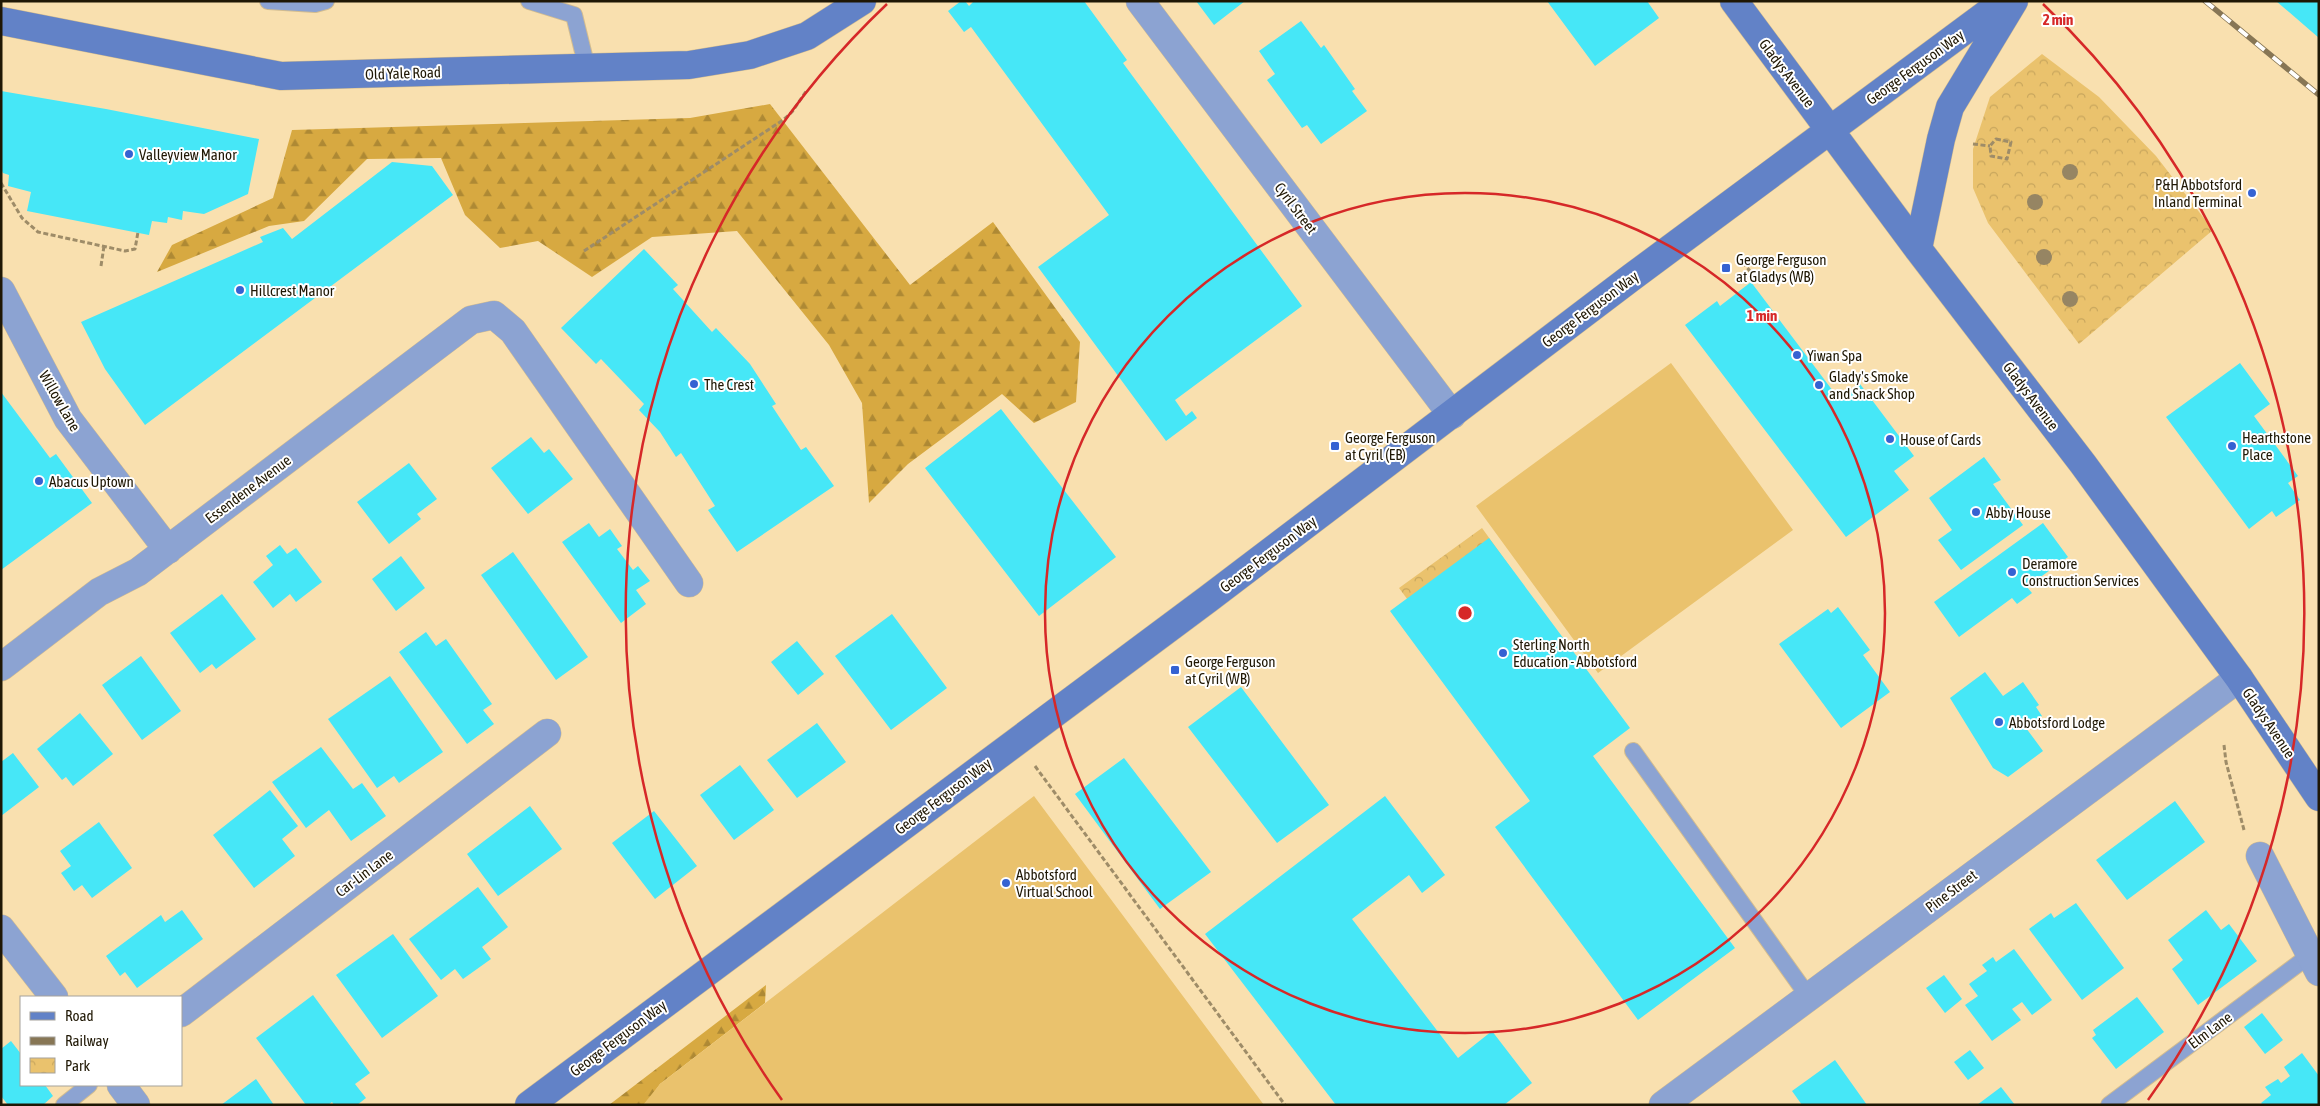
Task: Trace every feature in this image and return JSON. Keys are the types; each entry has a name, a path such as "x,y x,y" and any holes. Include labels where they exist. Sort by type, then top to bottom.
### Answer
{"main road":[{"name":"Old Yale Road","path":"1,21 281,76 689,65 750,55 807,36 862,1"},
{"name":"Gladys Avenue","path":"1734,1 1918,248 2083,464 2239,678 2319,797"},
{"name":"George Ferguson Way","path":"529,1105 1452,415 1632,277 2004,1"},
{"path":"1918,248 1941,139 1950,107 2014,1"}],"street":[{"name":"Cyril Street","path":"1140,1 1452,415"},
{"name":"Willow Lane","path":"1,291 68,419 168,550"},
{"name":"Essendene Avenue","path":"1,667 99,592 138,572 168,550 471,320 494,315 513,332 689,582"},
{"name":"Pine Street","path":"1663,1105 2239,678"},
{"name":"Car-Lin Lane","path":"182,1012 547,734"},
{"path":"2260,856 2314,964"},
{"path":"1,929 53,996"},
{"path":"121,1086 136,1105"}],"lane":[{"path":"268,1 315,4 326,1"},
{"path":"530,1 574,15 587,68"},
{"path":"1633,751 1808,996"},
{"name":"Elm Lane","path":"2109,1105 2314,964"},
{"path":"64,1105 88,1086"}],"path":[{"path":"584,251 783,120 792,112 807,90"},
{"path":"1996,139 2011,142 2007,159 1991,156 1990,146 1996,139"},
{"path":"1,183 22,218 38,232 125,251 135,249 138,232"},
{"path":"1,194 6,191"},
{"path":"101,266 104,246"},
{"path":"1742,262 1752,274"},
{"path":"1017,741 1285,1105"},
{"path":"2224,745 2226,762 2249,848 2260,856"}],"green space":[{"path":"2042,54 2099,97 2156,156 2213,230 2079,344 1988,223 1973,188 1973,149 1990,97"},
{"path":"770,104 910,285 993,222 1080,342 1076,402 1034,423 1002,394 908,464 869,503 862,403 829,345 737,231 652,237 592,277 538,241 500,248 465,215 441,158 367,159 304,221 269,226 157,272 172,245 273,198 292,130 690,118"},
{"path":"1671,363 1793,530 1598,673 1476,506"},
{"path":"1482,528 1513,571 1430,630 1399,588"},
{"name":"Abbotsford Virtual School","path":"1034,796 1264,1105 643,1105 660,1084"},
{"path":"766,985 765,1003 660,1084 645,1105 609,1105"}],"building":[{"path":"961,1 965,1 969,6 974,1 1084,1 1127,60 1123,63 1302,306 1175,400 1186,416 1192,411 1197,418 1166,441 1038,267 1109,215 971,27 964,32 948,11"},
{"path":"1196,1 1245,1 1214,25"},
{"path":"1547,1 1647,1 1659,18 1595,66"},
{"path":"2276,1 2319,1 2319,38 2289,12"},
{"path":"1301,21 1321,48 1324,45 1355,89 1352,91 1367,111 1321,144 1307,125 1302,128 1267,80 1275,74 1259,51"},
{"name":"Valleyview Manor","path":"1,91 106,109 259,139 248,194 204,214 183,211 182,220 168,217 167,223 152,221 149,235 27,211 31,192 8,186 9,175 3,173 1,169"},
{"name":"Hillcrest Manor","path":"392,162 432,166 453,195 145,425 105,369 81,322 263,242 260,237 283,228 292,239"},
{"name":"The Crest","path":"644,249 678,285 673,289 712,332 716,328 750,364 776,404 772,406 801,450 806,447 834,486 737,552 708,510 715,506 681,453 676,457 660,432 639,410 644,404 601,359 596,364 561,328"},
{"path":"1751,282 1839,399 1860,384 1914,456 1894,471 1909,490 1846,537 1685,325 1717,301 1720,306"},
{"name":"Hearthstone Place","path":"2240,363 2270,404 2254,416 2298,476 2288,483 2300,500 2276,517 2272,511 2249,529 2166,417"},
{"name":"Abacus Uptown","path":"1,392 50,458 56,454 92,503 1,570"},
{"path":"1001,409 1116,557 1039,616 925,468"},
{"path":"531,437 544,453 549,449 573,479 528,514 491,468"},
{"name":"Abby House","path":"1984,457 2001,480 1993,484 2023,525 1961,570 1938,540 1952,530 1929,498"},
{"path":"409,463 437,499 417,514 421,519 389,544 357,502"},
{"path":"589,523 599,537 610,529 622,546 617,549 633,570 638,566 650,581 636,590 646,604 621,623 562,542"},
{"name":"Deramore Construction Services","path":"2043,523 2068,557 2027,587 2032,593 2017,604 2012,598 1959,637 1934,602"},
{"path":"1489,538 1630,728 1593,756 1735,948 1638,1020 1495,827 1530,801 1390,611"},
{"path":"280,545 287,554 296,548 322,582 296,602 290,594 273,608 253,582 273,565 266,556"},
{"path":"513,552 588,657 556,680 481,575"},
{"path":"401,556 425,588 396,611 372,579"},
{"path":"222,594 256,639 216,669 212,664 200,673 170,633"},
{"path":"1838,607 1870,650 1863,655 1890,692 1841,728 1779,644 1828,609 1831,613"},
{"path":"892,614 947,688 891,730 835,656"},
{"path":"426,632 436,646 446,639 492,704 483,710 494,724 467,744 399,652"},
{"path":"797,641 824,674 798,695 771,662"},
{"path":"141,656 181,711 142,740 102,685"},
{"name":"Abbotsford Lodge","path":"1985,672 2003,696 2023,682 2039,705 2036,707 2042,716 2026,728 2043,751 2008,777 1993,768 1950,698"},
{"path":"390,676 443,752 399,783 394,776 377,788 328,719"},
{"path":"1241,687 1329,805 1277,843 1188,727"},
{"path":"80,713 113,754 73,786 66,777 62,780 37,749"},
{"path":"817,723 846,762 797,798 767,760"},
{"path":"321,747 353,789 362,783 386,816 351,841 329,810 306,828 272,782"},
{"path":"13,753 39,787 1,816 1,762"},
{"path":"1124,758 1211,872 1160,909 1075,794"},
{"path":"740,765 774,810 734,840 700,795"},
{"path":"270,790 298,826 282,839 295,856 254,888 213,835"},
{"path":"1385,796 1445,875 1422,893 1409,875 1352,919 1458,1058 1492,1031 1532,1083 1504,1105 1336,1105 1205,934"},
{"path":"2175,801 2205,842 2127,900 2096,860"},
{"path":"530,806 562,849 498,896 467,854"},
{"path":"654,811 697,866 655,899 612,843"},
{"path":"99,822 132,868 92,898 82,885 74,891 61,873 71,866 60,851"},
{"path":"478,887 508,927 482,947 491,959 463,979 455,969 441,980 409,939"},
{"path":"2076,903 2124,968 2082,1000 2029,929 2051,913 2054,918"},
{"path":"182,910 203,939 137,988 125,972 120,976 106,956 161,915 165,922"},
{"path":"2206,910 2221,930 2229,924 2257,961 2198,1005 2172,969 2183,960 2168,940"},
{"path":"393,934 438,996 382,1038 336,975"},
{"path":"2014,949 2052,1000 2032,1015 2022,1002 2012,1009 2021,1020 1992,1041 1965,1005 1978,996 1969,984 1987,971 1982,965 1993,957 1996,962"},
{"path":"1944,975 1962,999 1945,1013 1926,988"},
{"path":"313,995 370,1073 355,1084 366,1098 357,1105 334,1105 332,1102 328,1105 306,1105 256,1038"},
{"path":"2137,997 2164,1032 2116,1069 2092,1038 2096,1035 2093,1030"},
{"path":"2262,1013 2283,1040 2265,1054 2244,1027"},
{"path":"11,1041 20,1053 20,1086 46,1086 53,1096 43,1105 8,1105 1,1096 1,1049"},
{"path":"1970,1050 1984,1068 1968,1080 1954,1062"},
{"path":"2302,1053 2319,1076 2319,1105 2263,1105 2261,1103 2271,1095 2265,1087 2278,1079 2281,1083 2290,1076 2284,1067"},
{"path":"1835,1060 1867,1105 1802,1105 1792,1091"},
{"path":"256,1079 274,1105 221,1105"},
{"path":"2001,1087 2015,1105 1977,1105"}],"railway":[{"path":"2205,1 2319,95"}],"place":[{"name":"Valleyview Manor","path":"129,154"},
{"name":"P&H Abbotsford Inland Terminal","path":"2252,193"},
{"name":"George Ferguson at Gladys (WB)","path":"1726,268"},
{"name":"Hillcrest Manor","path":"240,290"},
{"name":"Yiwan Spa","path":"1797,355"},
{"name":"The Crest","path":"694,384"},
{"name":"Glady's Smoke and Snack Shop","path":"1819,385"},
{"name":"House of Cards","path":"1890,439"},
{"name":"George Ferguson at Cyril (EB)","path":"1335,446"},
{"name":"Hearthstone Place","path":"2232,446"},
{"name":"Abacus Uptown","path":"39,481"},
{"name":"Abby House","path":"1976,512"},
{"name":"Deramore Construction Services","path":"2012,572"},
{"name":"Sterling North Education - Abbotsford","path":"1503,653"},
{"name":"George Ferguson at Cyril (WB)","path":"1175,670"},
{"name":"Abbotsford Lodge","path":"1999,722"},
{"name":"Abbotsford Virtual School","path":"1006,883"}]}
